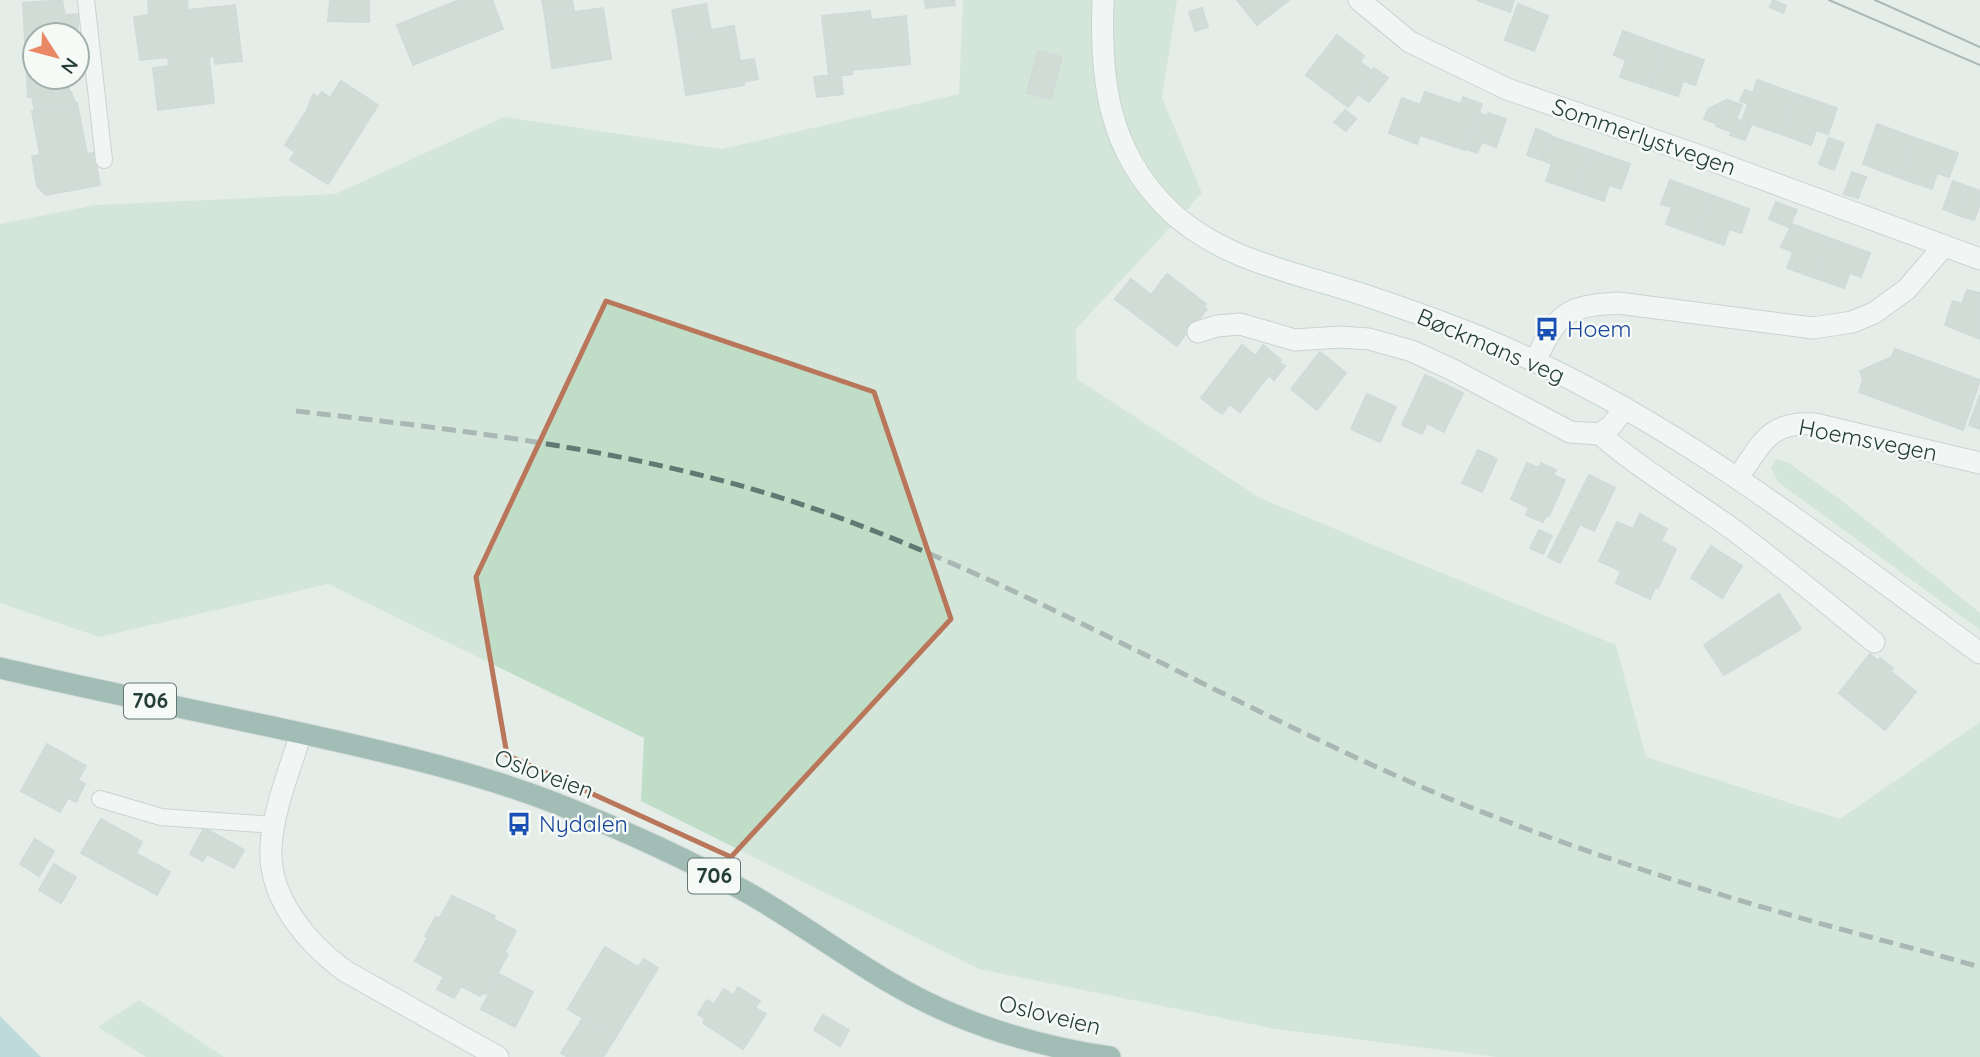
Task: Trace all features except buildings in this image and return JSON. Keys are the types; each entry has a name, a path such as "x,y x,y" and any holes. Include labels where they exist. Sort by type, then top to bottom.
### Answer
{"highway":[{"name":"Osloveien","path":"0,668 415,759 497,782 556,804 686,861 750,894 894,984 953,1014 1045,1045 1110,1057"}],"street":[{"name":"Bøckmans veg","path":"1103,0 1102,31 1106,82 1113,121 1125,150 1144,183 1170,211 1194,231 1255,262 1443,321 1535,361 1625,408 1738,477 1980,653"},
{"name":"Sommerlystvegen","path":"1359,0 1410,42 1507,89 1700,156 1980,259"},
{"path":"1535,361 1557,322 1571,310 1589,304 1618,303 1813,328 1852,323 1874,313 1907,289 1943,247"},
{"path":"1198,332 1217,326 1240,324 1295,340 1340,337 1369,339 1412,351 1454,370 1570,432 1600,434 1626,457 1734,531 1874,642"},
{"path":"1600,434 1625,408"},
{"name":"Hoemsvegen","path":"1738,477 1768,436 1788,424 1800,423 1815,424 1980,463"},
{"path":"301,733 271,845 275,881 295,921 309,940 345,971 498,1057"}],"lane":[{"path":"86,0 104,160"},
{"path":"100,799 161,817 275,825"}],"highlighted area":[{"path":"606,301 874,392 951,619 731,857 507,755 476,577"}],"green space":[{"path":"963,0 1177,0 1162,98 1202,193 1076,329 1077,379 1260,498 1616,645 1646,757 1840,819 1980,722 1980,1057 1496,1057 1276,1029 979,969 641,801 644,738 328,584 99,637 0,603 0,224 96,205 335,194 504,117 722,149 959,94"},
{"path":"1776,459 1789,463 1841,500 1980,613 1980,630 1778,482 1771,468"},
{"path":"139,1000 224,1057 146,1057 98,1027"}],"water":[{"path":"0,1016 41,1057 0,1057"}],"tram line":[{"path":"1829,0 1980,65"},
{"path":"1875,0 1980,47"}],"railway":[{"path":"296,411 567,447 701,475 767,493 832,515 993,582 1307,735 1467,806 1587,851 1708,891 1980,967"}],"place":[{"name":"Hoem","path":"1547,329"},
{"name":"Nydalen","path":"519,824"}]}
